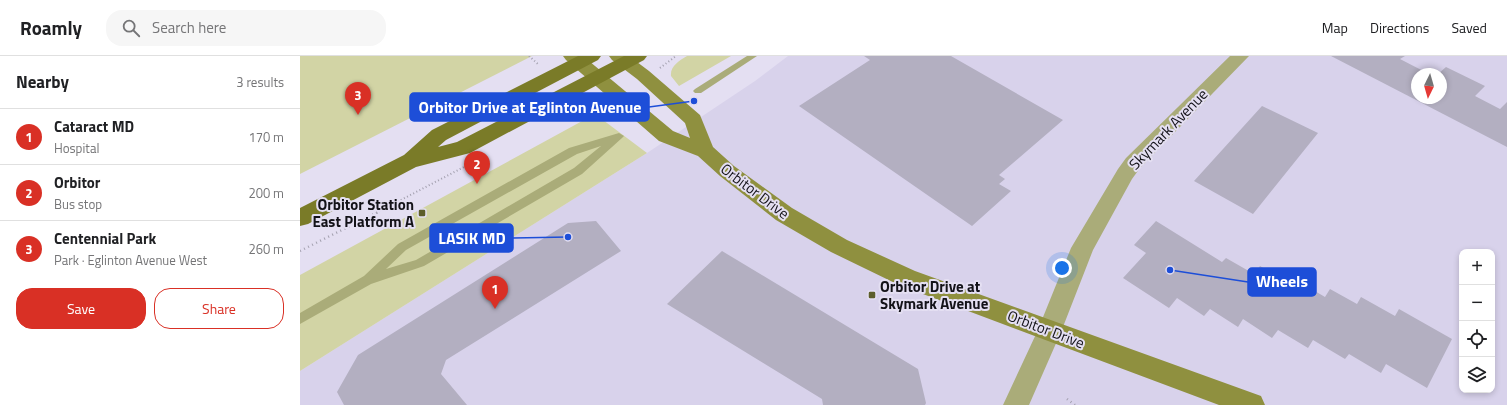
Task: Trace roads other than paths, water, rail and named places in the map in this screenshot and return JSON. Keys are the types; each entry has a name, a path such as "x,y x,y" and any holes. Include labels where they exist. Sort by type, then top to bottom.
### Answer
{"main road":[{"path":"300,218 410,160 463,148 586,65 628,58"}],"street":[{"name":"Skymark Avenue","path":"1016,405 1049,332 1082,248 1125,174 1133,163 1240,56"},
{"name":"Orbitor Drive","path":"628,58 647,78 693,120 705,151"},
{"name":"Orbitor Drive","path":"586,65 666,136 705,151 726,171 784,214 839,246 907,278 1049,332 1252,405"}],"lane":[{"path":"698,91 753,56"},
{"path":"300,319 367,280 420,263 578,171 619,136 573,151 402,247 367,280"}],"place":[{"name":"Orbitor Drive at Eglinton Avenue","path":"694,101"},
{"name":"Centennial Park","path":"358,115"},
{"name":"Orbitor","path":"477,184"},
{"name":"Orbitor Station East Platform A","path":"422,213"},
{"name":"LASIK MD","path":"568,237"},
{"name":"Wheels","path":"1170,270"},
{"name":"Orbitor Drive at Skymark Avenue","path":"872,295"},
{"name":"Cataract MD","path":"495,309"}]}
